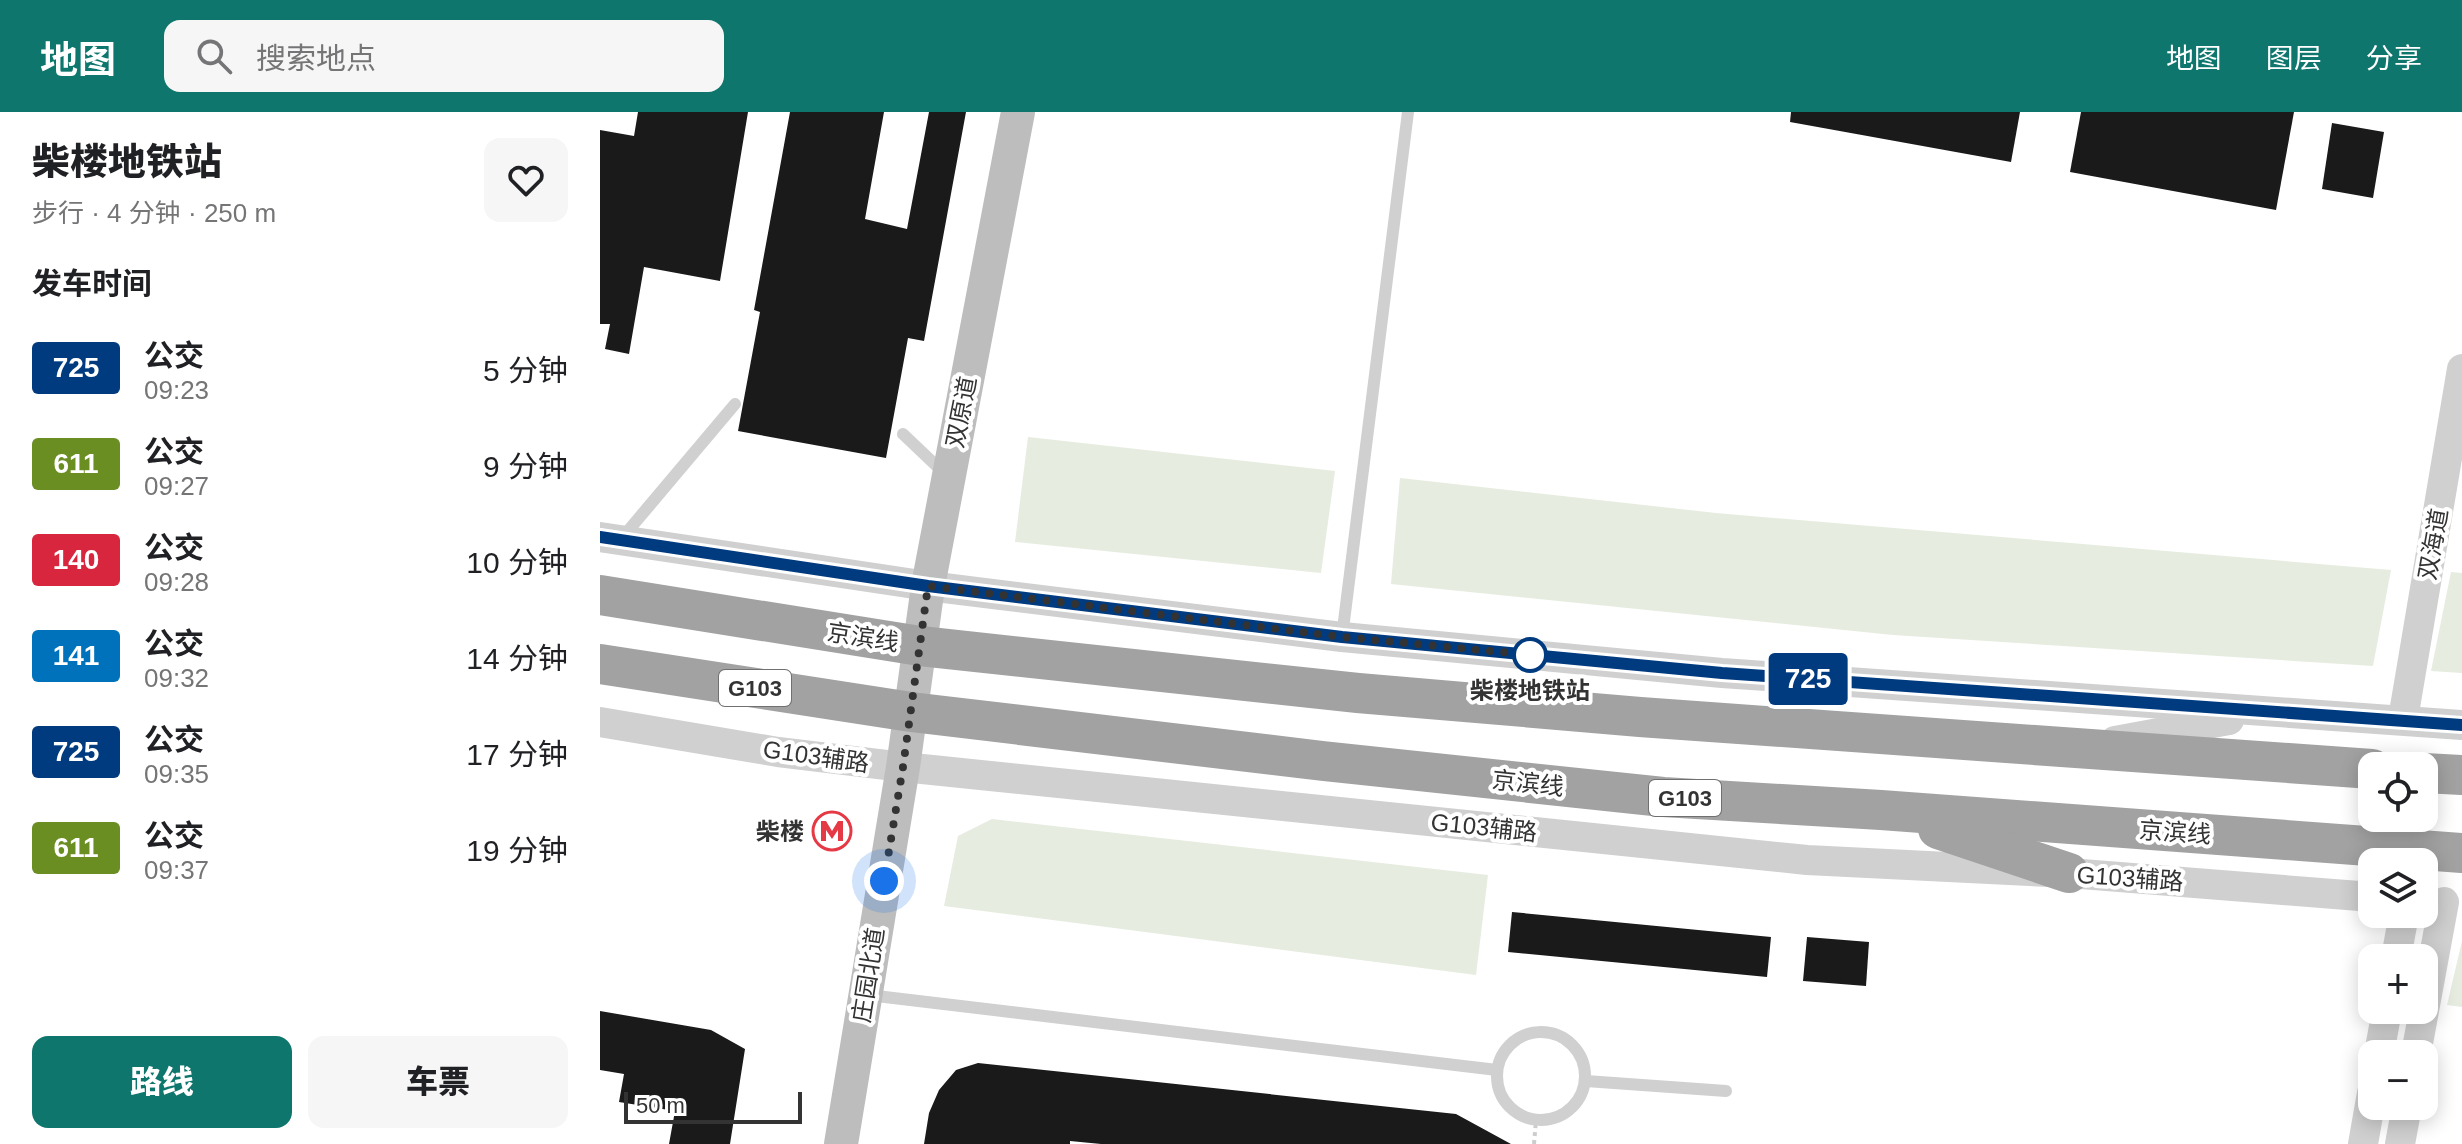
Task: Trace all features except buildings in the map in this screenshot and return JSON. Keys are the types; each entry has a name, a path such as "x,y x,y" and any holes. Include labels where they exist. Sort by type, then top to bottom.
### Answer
{"highway":[{"name":"京滨线","path":"600,595 920,646 1358,693 1640,717 2358,768"},
{"name":"京滨线","path":"600,664 911,712 1323,761 1663,797 2462,853"},
{"path":"2438,774 2462,775"},
{"path":"1881,810 2069,873"}],"main road":[{"name":"双原道","path":"911,712 928,586 1018,112"},
{"name":"庄园北道","path":"841,1144 911,712"}],"street":[{"name":"双海道","path":"2403,719 2462,369"},
{"path":"610,539 928,586 1342,637 1722,673 2462,725"},
{"path":"2077,748 2274,712"},
{"name":"G103辅路","path":"600,722 778,752 903,767 1807,860 2069,873 2358,896"},
{"path":"2418,1040 2443,902"},
{"path":"2363,1144 2367,1120"},
{"path":"2400,1144 2404,1120"}],"lane":[{"path":"1342,637 1408,112"},
{"path":"610,539 735,404"},
{"path":"903,434 949,478"},
{"path":"865,995 1497,1070"},
{"path":"1539,1031 1555,1033 1569,1040 1579,1051 1585,1066 1586,1081 1574,1106 1563,1115 1550,1120 1536,1120 1522,1116 1502,1098 1497,1084 1497,1070 1502,1055 1511,1043 1524,1034 1539,1031"},
{"path":"1586,1081 1726,1091"}],"path":[{"path":"1534,1144 1536,1120"}],"shaded area":[{"path":"1028,437 1335,471 1321,573 1015,542"},
{"path":"1400,478 1716,513 2391,570 2373,666 1893,635 1391,584"},
{"path":"2451,572 2462,573 2462,673 2431,671"},
{"path":"992,819 1488,875 1476,975 944,906 958,836"},
{"path":"2462,941 2462,1007 2447,1005"}],"bus line":[{"name":"725","path":"600,537 928,586 1342,637 1722,673 2462,725"}],"place":[{"name":"柴楼地铁站","path":"1530,655"},
{"name":"柴楼","path":"832,831"}],"route":[{"path":"884,881 928,586 1342,637 1530,655"}]}
